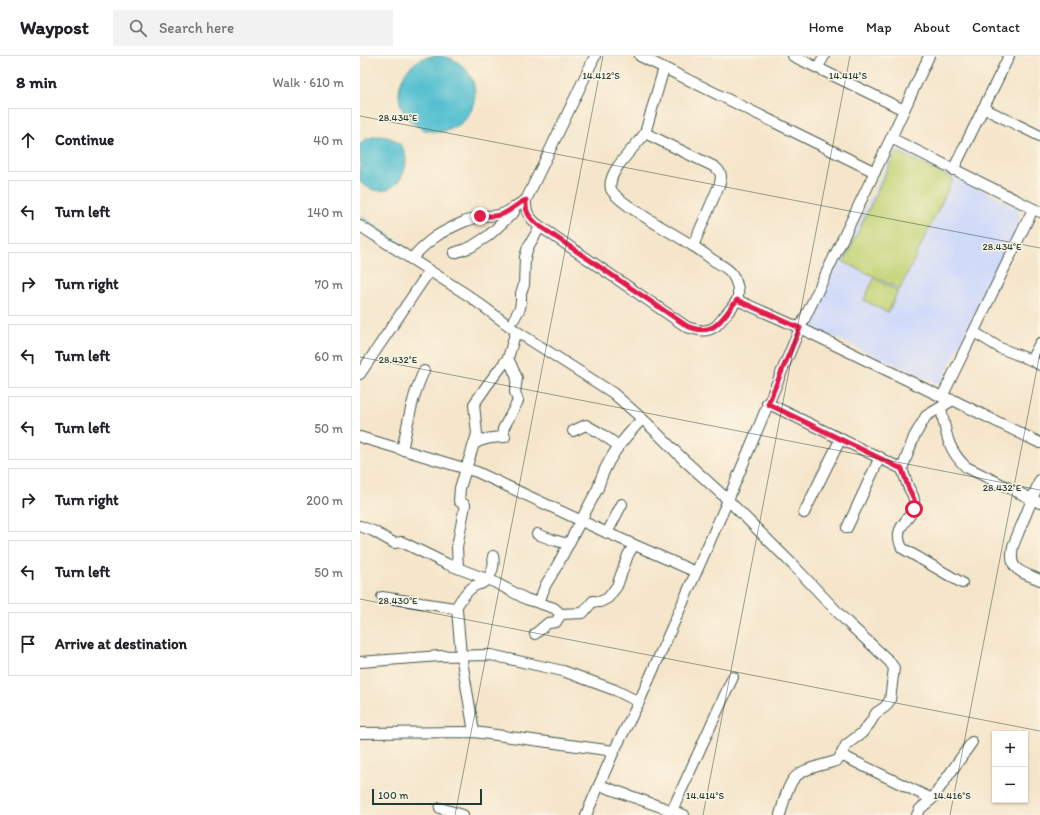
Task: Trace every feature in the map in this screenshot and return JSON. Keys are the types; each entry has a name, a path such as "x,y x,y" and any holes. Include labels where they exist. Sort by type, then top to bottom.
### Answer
{"street":[{"path":"454,253 471,246 488,236 513,212 526,205 595,56"},
{"path":"640,56 875,172"},
{"path":"793,56 904,110"},
{"path":"818,67 824,56"},
{"path":"586,815 614,751 639,702 728,500 800,328 892,138 929,56"},
{"path":"954,170 1009,56"},
{"path":"526,205 529,216 540,227 687,326 697,330 707,331 715,327 737,300 738,289 736,280 731,273 694,246 643,216 620,199 611,189 611,182 614,172 645,134 664,68"},
{"path":"983,108 1035,131 1040,136"},
{"path":"645,134 716,167 720,172 722,177 720,183 694,246"},
{"path":"892,138 1037,210 942,397"},
{"path":"411,259 422,247 438,234 448,229 480,216 496,216 504,214 520,203 526,205"},
{"path":"360,226 469,296 516,331 612,393 642,419 728,500 846,621 889,661 894,668 890,700 885,707 876,713 862,733 846,745 836,761 802,772 792,781 780,815"},
{"path":"514,319 520,308 520,294 524,285 527,252 533,237 540,227"},
{"path":"360,374 428,273"},
{"path":"737,300 800,328 942,397 953,400 1040,443"},
{"path":"458,568 457,547 465,505 459,501 460,488 477,434 474,404 508,358 516,331"},
{"path":"974,332 1000,348 1040,365"},
{"path":"1031,360 1040,343"},
{"path":"474,444 495,437 505,437 503,429 518,401 515,392 517,378 508,358"},
{"path":"402,450 410,411 424,371"},
{"path":"953,400 926,416 914,436 902,469 914,499 914,509 898,533 898,541 902,548 962,583"},
{"path":"768,404 841,438 902,469"},
{"path":"941,408 949,442 957,458 966,467 1036,501"},
{"path":"539,603 545,586 598,488 606,466 619,446 642,419"},
{"path":"573,430 586,425 619,446"},
{"path":"360,437 467,469 506,484 607,533 696,572"},
{"path":"804,513 841,438"},
{"path":"847,528 880,457"},
{"path":"1040,480 1036,501 1013,546 1011,556 1013,565 1019,571 1040,580"},
{"path":"607,533 622,504"},
{"path":"360,526 373,531 394,543 402,542 458,568 486,579 526,599 554,608 560,614 583,613 593,601 600,602 608,598 617,586 628,555 634,545"},
{"path":"537,534 569,544"},
{"path":"455,609 465,594 474,586 484,582 492,570 494,564 493,556"},
{"path":"382,597 455,609"},
{"path":"455,609 458,614 461,655 474,732"},
{"path":"535,634 548,624 556,622 560,614"},
{"path":"360,662 461,655 491,655 563,671 615,690 639,702"},
{"path":"671,813 733,677"},
{"path":"360,733 474,732 614,751"},
{"path":"917,815 920,809 932,799 972,742"},
{"path":"841,755 932,799"},
{"path":"599,785 671,813 684,815"},
{"path":"440,808 462,815"}],"shaded area":[{"path":"895,147 1019,208 1020,221 940,385 807,325 837,259 841,260"}],"green space":[{"path":"896,151 953,179 900,289 844,262"},
{"path":"874,278 898,291 888,313 864,300"}],"water":[{"path":"437,56 452,59 464,67 472,79 475,94 472,109 464,121 452,129 437,132 422,129 410,121 402,109 399,94 402,79 410,67 422,59"},
{"path":"376,136 393,139 402,148 406,159 404,172 398,183 388,189 375,190 360,182 360,144 366,139"}],"waterway":[{"path":"360,216 409,250"}],"route":[{"path":"480,216 496,216 504,214 526,200 525,209 529,216 538,225 687,326 697,330 707,331 715,327 737,300 800,328 768,404 862,448 902,469 914,499 914,509"}]}
